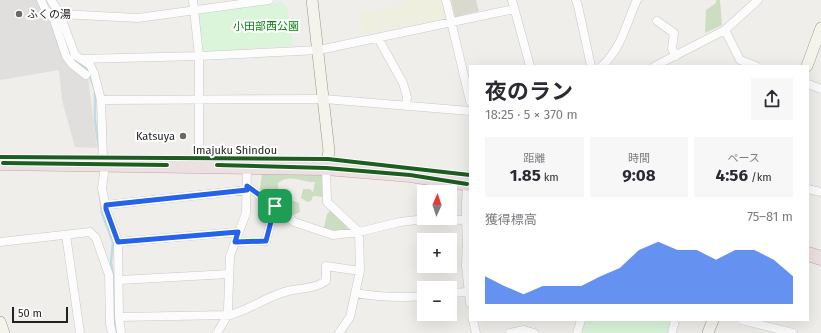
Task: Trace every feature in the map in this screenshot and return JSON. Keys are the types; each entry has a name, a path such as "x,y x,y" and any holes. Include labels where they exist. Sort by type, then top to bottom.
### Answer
{"highway":[{"name":"Imajuku Shindou","path":"0,156 104,162"},
{"name":"Imajuku Shindou","path":"199,162 247,166 327,163"},
{"name":"Imajuku Shindou","path":"0,163 327,163 410,175 469,180"},
{"path":"809,254 821,258"},
{"path":"809,262 821,265"}],"street":[{"path":"41,0 45,9 54,20 66,56 72,64 86,75"},
{"path":"51,0 60,14 75,55 90,65 101,100 104,162 102,188 118,242 120,280 119,317 121,333"},
{"path":"193,0 199,56 199,162"},
{"path":"60,14 138,18 194,12 269,0"},
{"path":"312,0 319,50 329,151 327,163 327,202 359,232 360,271 350,317 339,333"},
{"path":"446,0 469,97"},
{"path":"512,0 530,65"},
{"path":"576,0 591,65"},
{"path":"603,65 612,58 621,41 638,0"},
{"path":"657,65 725,30 758,0"},
{"path":"82,59 199,56 319,50 450,21 514,9"},
{"path":"657,21 674,32 672,49 675,56 672,65"},
{"path":"807,65 821,28"},
{"path":"725,30 739,63 750,65"},
{"path":"378,38 403,83 407,97 406,106"},
{"path":"809,84 821,89"},
{"path":"101,100 324,99 469,111"},
{"path":"217,333 227,314 230,256 246,213 247,166"},
{"path":"469,180 466,220 469,241 466,266 469,298"},
{"path":"106,205 247,188 275,206 294,222 333,235 359,232 400,222 425,219 466,220"},
{"path":"809,189 821,192"},
{"path":"235,242 266,241 275,206"},
{"path":"0,242 90,232 96,238 109,275 111,289 110,324 112,333"},
{"path":"118,242 238,232"},
{"path":"66,235 80,333"},
{"path":"119,317 230,315 244,311 287,292 319,286 326,281 326,266 360,271"},
{"path":"120,280 229,274"},
{"path":"457,293 468,292"},
{"path":"355,293 378,297 417,296"},
{"path":"473,321 476,333"},
{"path":"577,333 581,321"},
{"path":"672,333 675,321"},
{"path":"708,333 713,321"},
{"path":"745,321 774,331 794,333"},
{"path":"0,322 4,333"},
{"path":"510,333 524,330 534,333"}],"shaded area":[{"path":"0,0 37,0 42,13 52,23 70,67 88,78 97,148 75,147 62,100 59,70 0,80"},
{"path":"451,0 476,0 479,11 455,17"}],"green space":[{"path":"404,0 443,0 447,19 387,29 383,9 405,3"},
{"path":"716,0 720,0 722,25 705,33 706,10 716,3"},
{"name":"小田部西公園","path":"282,2 287,7 293,43 291,46 206,52 202,49 198,17 200,14"},
{"path":"378,10 381,12 384,30 363,34 359,14"},
{"path":"280,172 316,173 324,175 323,197 313,196 311,201 307,202 301,198 303,189 310,189 313,192 315,182 292,179 283,180 278,183 278,188 282,194 288,199 299,203 300,212 291,216 260,189 262,173 277,173 279,175"},
{"path":"332,209 348,226 346,230 333,233 324,228 327,214"},
{"path":"583,321 673,321 670,333 580,333"}],"waterway":[{"path":"73,58 88,71 95,90 95,121 99,149"},
{"path":"99,188 102,213 113,242 111,262 115,295"},
{"path":"115,300 114,321 116,333"}],"cycle path":[{"path":"0,157 328,159 469,175"},
{"path":"3,163 167,165"},
{"path":"217,165 326,168 410,175 467,184"}],"place":[{"name":"ふくの湯","path":"19,14"},
{"name":"Katsuya","path":"183,136"}],"route":[{"path":"247,186 275,206 266,241 235,242 238,232 118,242 106,209 106,205 247,190 247,186"}]}
